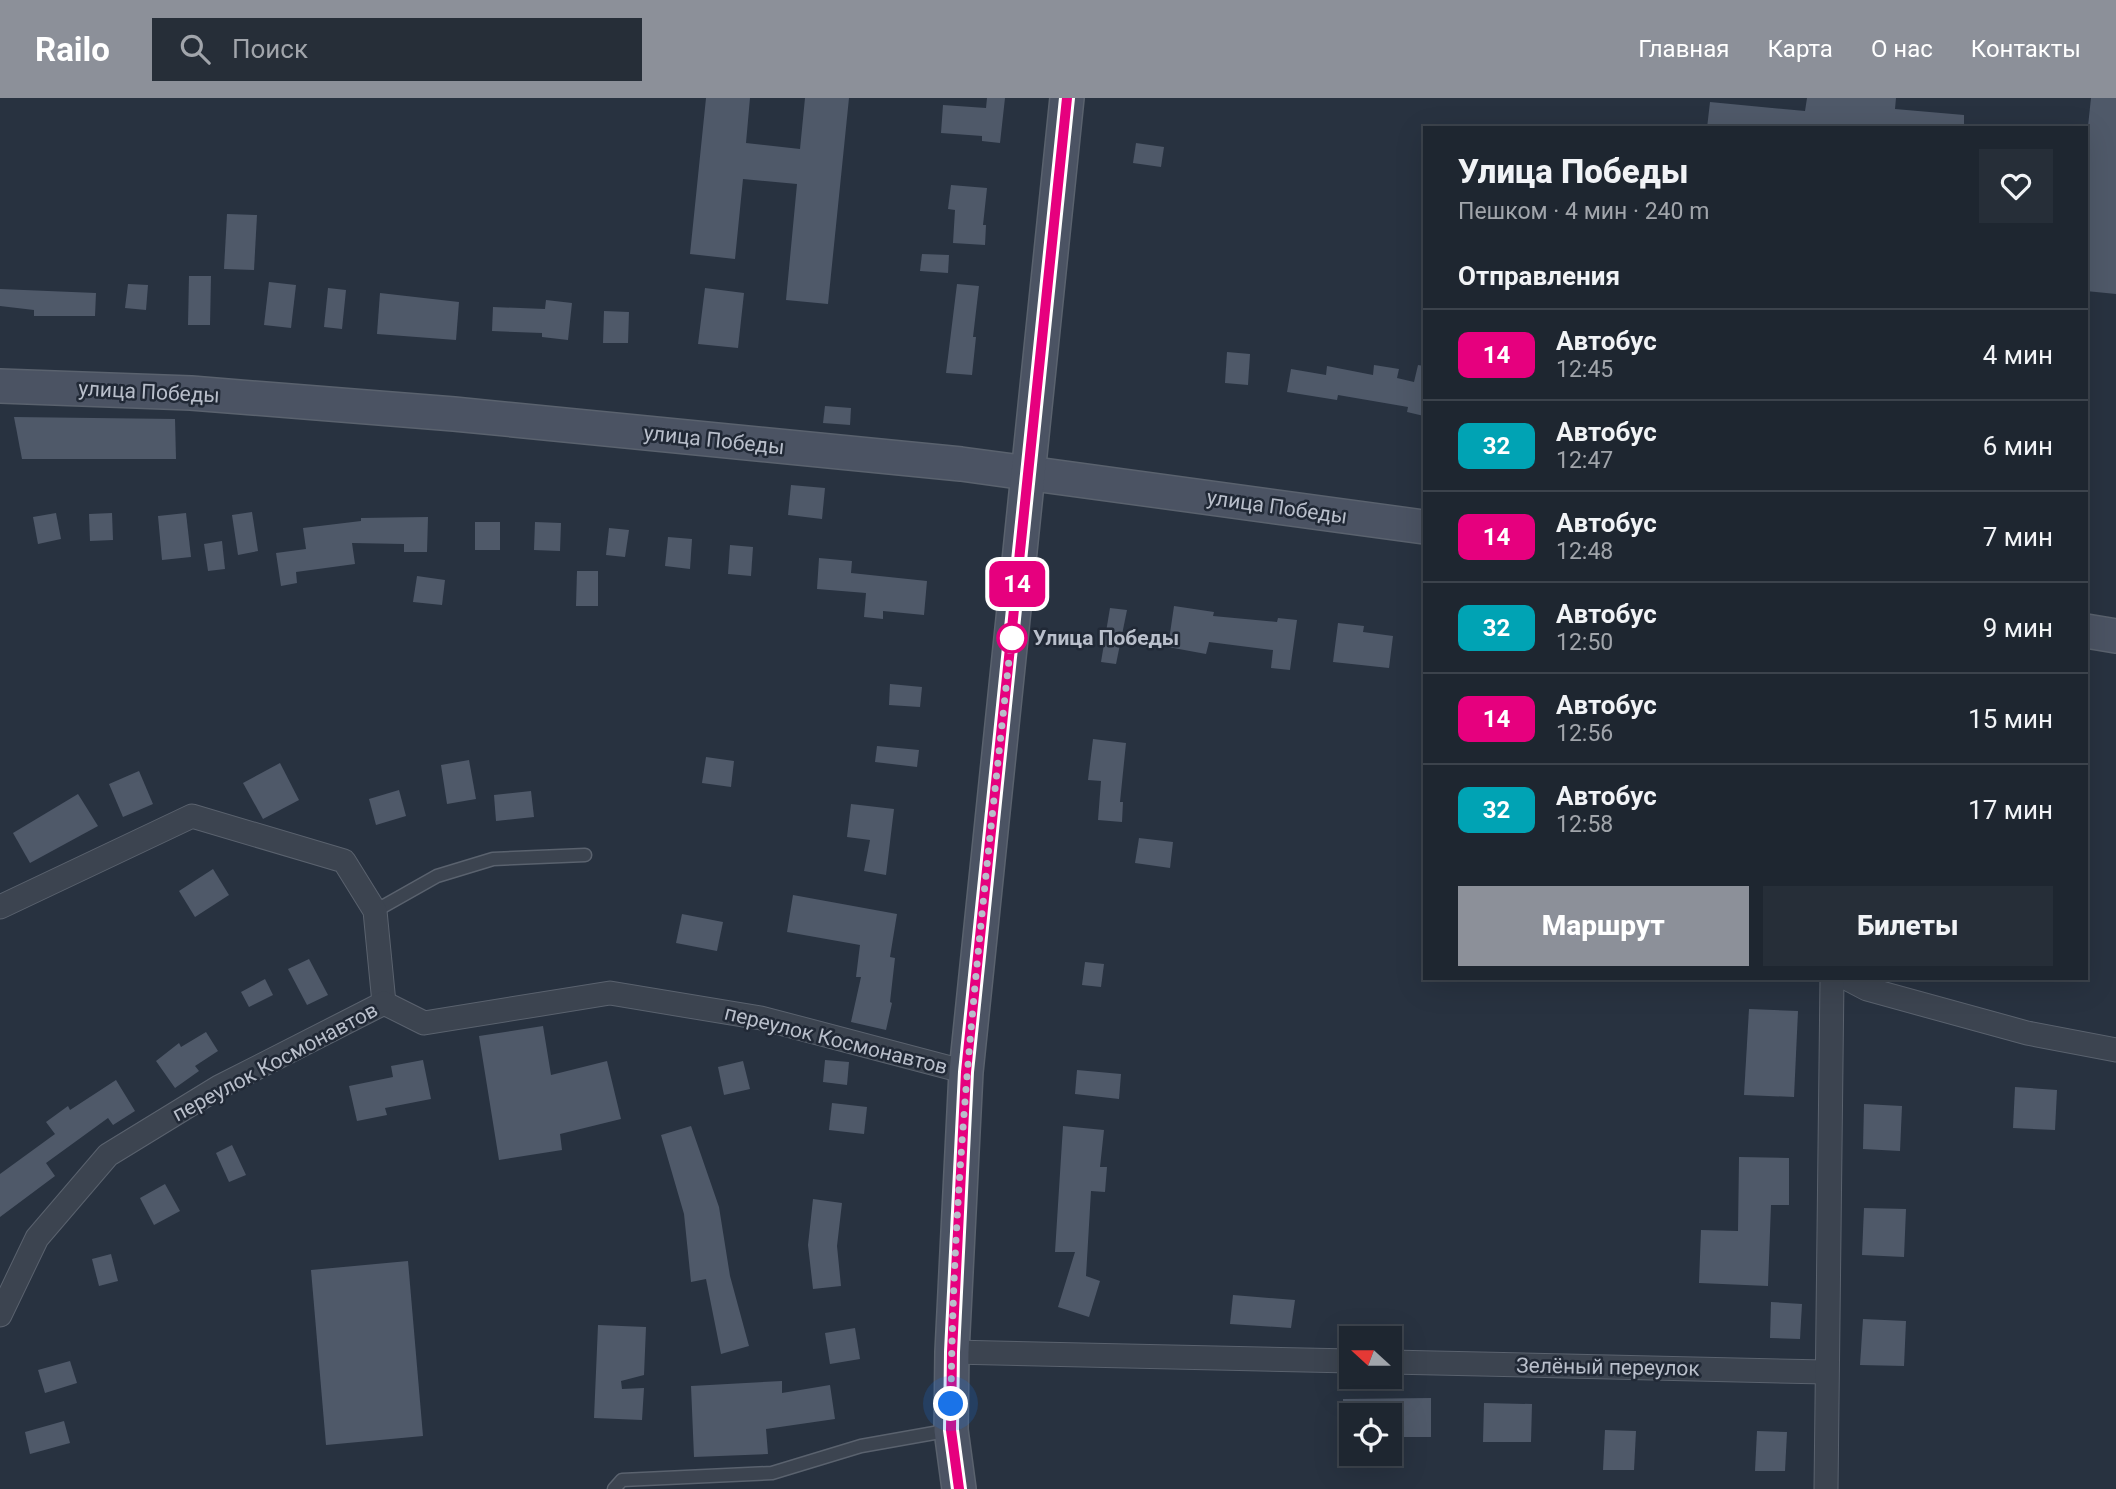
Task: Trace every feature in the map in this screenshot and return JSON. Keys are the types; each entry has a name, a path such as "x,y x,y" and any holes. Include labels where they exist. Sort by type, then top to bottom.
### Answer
{"street":[{"path":"959,1489 951,1430 952,1352 966,1072 1067,98"},
{"name":"улица Победы","path":"0,386 191,393 426,412 1028,472 1423,527"},
{"path":"2088,631 2116,636"},
{"path":"0,907 192,816 344,861 375,911 384,1003"},
{"path":"1826,1489 1832,980"},
{"path":"1850,980 1867,989 2027,1032 2116,1050"},
{"name":"переулок Космонавтов","path":"0,1315 37,1238 108,1155 219,1087 384,1003 424,1023 610,993 761,1018 966,1072"},
{"path":"952,1352 1339,1361"},
{"name":"Зелёный переулок","path":"1402,1362 1826,1372"}],"lane":[{"path":"375,911 437,876 492,859 585,855"},
{"path":"614,1489 622,1480 772,1473 861,1446 951,1430"}],"building":[{"path":"706,98 750,98 746,143 800,149 805,98 849,98 828,304 786,300 797,184 743,179 735,259 690,254"},
{"path":"987,98 1005,98 1000,143 982,141 982,136 941,133 943,105 986,108"},
{"path":"1807,98 1896,98 1895,109 1964,115 1964,126 1707,126 1710,102 1805,111"},
{"path":"2091,98 2116,98 2116,294 2088,291 2088,126"},
{"path":"1136,143 1164,147 1161,167 1133,163"},
{"path":"951,185 987,188 983,225 986,225 985,245 953,243 955,210 948,209"},
{"path":"227,214 257,215 254,270 224,269"},
{"path":"922,254 949,255 948,273 920,271"},
{"path":"189,276 211,276 210,325 188,325"},
{"path":"269,282 296,285 291,328 264,325"},
{"path":"128,284 148,285 146,310 125,308"},
{"path":"957,284 979,286 972,375 946,373"},
{"path":"328,288 346,290 342,329 324,327"},
{"path":"705,288 744,293 738,348 698,344"},
{"path":"0,289 96,293 95,316 34,316 34,310 0,306"},
{"path":"380,293 459,302 456,340 377,334"},
{"path":"546,300 572,303 568,340 542,337 542,333 492,331 493,307 545,309"},
{"path":"604,311 629,312 628,343 603,343"},
{"path":"1227,352 1250,354 1248,385 1225,383"},
{"path":"1374,365 1399,369 1397,378 1414,382 1418,365 1423,366 1423,416 1407,412 1408,407 1338,395 1337,400 1287,392 1291,369 1326,375 1327,366 1373,375"},
{"path":"825,406 851,408 850,425 823,423"},
{"path":"14,417 175,419 176,459 22,459"},
{"path":"791,485 825,488 822,519 788,515"},
{"path":"252,512 258,551 238,555 232,515"},
{"path":"56,513 61,539 38,544 33,517"},
{"path":"112,513 113,540 90,541 89,514"},
{"path":"186,513 191,557 162,560 158,516"},
{"path":"428,517 427,552 404,552 404,544 352,543 355,564 296,572 297,583 281,586 276,553 306,549 303,528 361,521 361,518"},
{"path":"475,522 500,522 500,550 475,550"},
{"path":"535,522 561,523 560,551 534,550"},
{"path":"609,528 629,530 625,557 606,555"},
{"path":"668,537 692,539 690,569 665,566"},
{"path":"222,541 225,569 208,571 204,544"},
{"path":"730,545 753,547 751,576 728,574"},
{"path":"819,558 852,561 851,573 927,581 924,615 883,611 883,619 864,617 866,593 817,589"},
{"path":"577,571 598,571 598,606 576,606"},
{"path":"417,576 445,580 442,605 413,602"},
{"path":"1174,606 1214,612 1213,616 1277,622 1278,618 1297,620 1290,670 1271,668 1273,650 1209,642 1206,654 1168,647"},
{"path":"1110,608 1127,610 1116,664 1101,662"},
{"path":"1338,623 1364,626 1363,632 1393,636 1389,668 1333,662"},
{"path":"890,684 922,687 920,707 889,705"},
{"path":"1093,739 1126,743 1120,802 1123,802 1122,822 1098,820 1101,781 1088,780"},
{"path":"877,746 919,750 917,767 875,762"},
{"path":"706,757 734,761 731,787 702,783"},
{"path":"469,760 476,799 447,804 441,765"},
{"path":"280,763 299,800 263,819 243,783"},
{"path":"139,771 153,804 123,817 109,784"},
{"path":"399,790 406,816 376,825 369,799"},
{"path":"531,791 534,817 496,821 494,795"},
{"path":"78,794 98,826 30,863 13,833"},
{"path":"851,804 894,809 886,875 864,871 870,840 847,837"},
{"path":"1139,838 1173,842 1170,868 1135,863"},
{"path":"213,869 229,895 195,917 179,891"},
{"path":"793,895 897,914 890,957 895,958 892,1003 886,1030 851,1022 861,977 856,977 860,945 787,932"},
{"path":"682,914 723,922 717,951 676,943"},
{"path":"309,959 328,995 307,1005 288,969"},
{"path":"1085,962 1104,964 1101,987 1082,985"},
{"path":"265,979 273,995 249,1007 241,992"},
{"path":"1749,1009 1798,1011 1794,1097 1744,1095"},
{"path":"543,1026 551,1075 607,1061 621,1119 560,1134 562,1150 499,1160 479,1036"},
{"path":"206,1032 218,1051 195,1066 199,1071 175,1088 156,1061 179,1043 181,1047"},
{"path":"423,1060 431,1099 385,1108 387,1115 357,1121 349,1086 393,1077 391,1066"},
{"path":"825,1060 849,1062 847,1085 823,1082"},
{"path":"743,1061 750,1089 724,1095 718,1067"},
{"path":"1077,1070 1121,1074 1119,1099 1075,1094"},
{"path":"116,1080 135,1111 113,1125 108,1118 46,1163 55,1176 0,1217 0,1174 55,1134 46,1122 68,1106 70,1110"},
{"path":"2015,1087 2057,1090 2055,1130 2013,1128"},
{"path":"832,1103 867,1107 864,1134 829,1130"},
{"path":"1864,1104 1902,1106 1900,1151 1863,1149"},
{"path":"691,1126 719,1207 730,1276 749,1346 721,1354 706,1279 691,1282 684,1214 661,1135"},
{"path":"1063,1126 1104,1130 1100,1167 1107,1167 1105,1192 1091,1191 1086,1276 1100,1281 1089,1317 1058,1307 1075,1252 1055,1252"},
{"path":"232,1145 246,1175 229,1182 216,1153"},
{"path":"1739,1157 1789,1158 1789,1205 1771,1205 1768,1286 1699,1283 1701,1230 1738,1231"},
{"path":"165,1184 180,1211 154,1225 140,1198"},
{"path":"813,1199 842,1203 837,1246 841,1286 813,1289 808,1245"},
{"path":"1864,1208 1906,1209 1904,1257 1862,1255"},
{"path":"111,1254 118,1281 99,1286 92,1259"},
{"path":"408,1261 423,1436 326,1445 311,1270"},
{"path":"1233,1295 1295,1300 1291,1328 1230,1324"},
{"path":"1771,1302 1802,1304 1800,1339 1770,1338"},
{"path":"1863,1319 1906,1321 1904,1366 1860,1365"},
{"path":"598,1325 646,1327 644,1375 621,1381 622,1389 644,1388 642,1420 594,1418"},
{"path":"855,1328 860,1359 830,1364 825,1333"},
{"path":"70,1361 77,1383 45,1393 38,1370"},
{"path":"782,1381 782,1393 830,1385 835,1419 766,1429 768,1454 694,1457 691,1386"},
{"path":"1431,1398 1431,1437 1402,1437 1402,1403 1343,1403 1343,1399"},
{"path":"1484,1403 1532,1404 1531,1442 1483,1442"},
{"path":"64,1421 70,1443 30,1454 25,1432"},
{"path":"1605,1430 1636,1431 1634,1470 1603,1470"},
{"path":"1757,1431 1787,1432 1785,1471 1755,1471"}],"bus line":[{"name":"14","path":"959,1489 951,1430 952,1352 966,1072 1067,98"}],"place":[{"name":"Улица Победы","path":"1012,638"}],"route":[{"path":"951,1404 954,1283 966,1072 1012,631 1012,638"}]}
